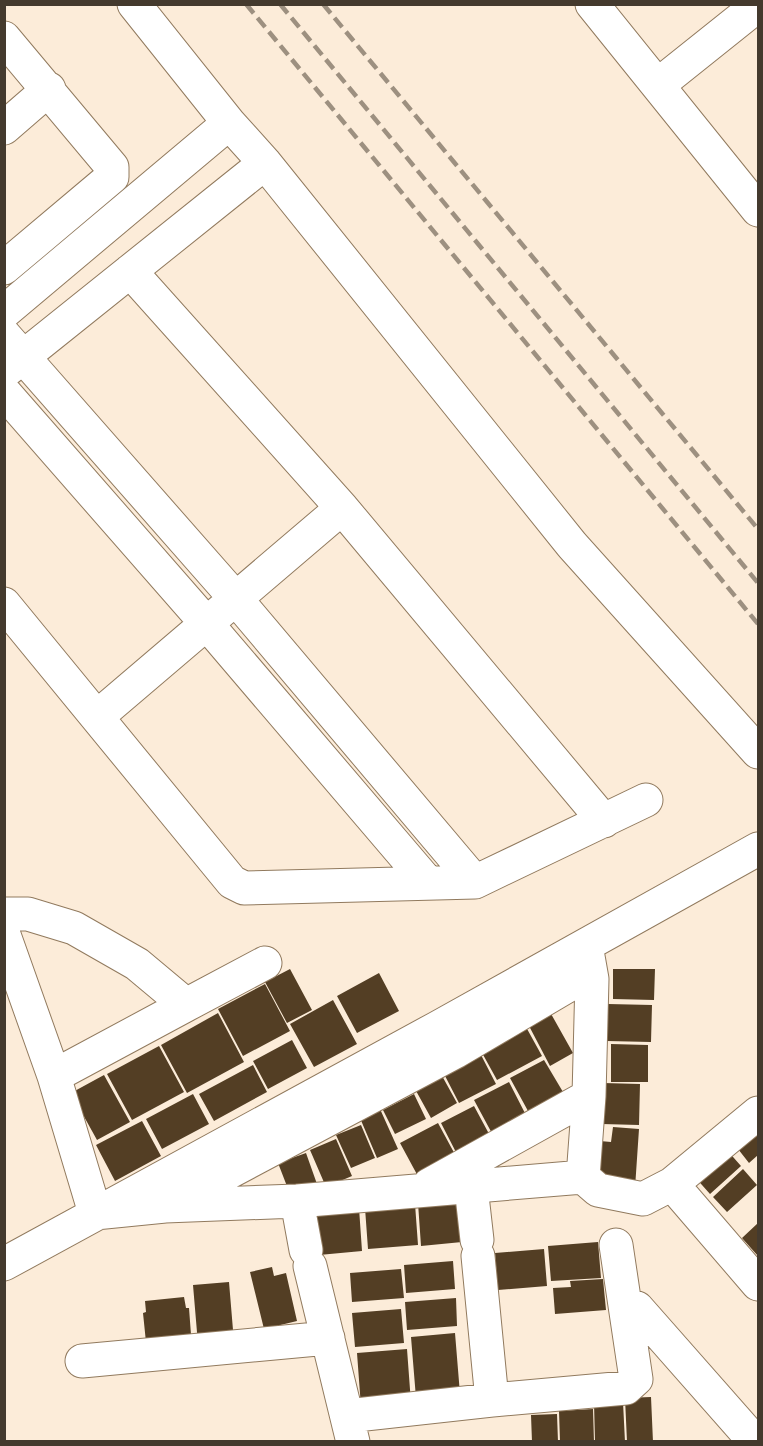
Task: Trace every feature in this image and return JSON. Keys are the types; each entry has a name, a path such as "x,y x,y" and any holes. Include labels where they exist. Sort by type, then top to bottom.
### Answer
{"street":[{"path":"134,4 572,545 759,752"},
{"path":"592,4 759,210"},
{"path":"658,85 759,5"},
{"path":"4,38 112,167 112,177 4,268"},
{"path":"4,128 49,89"},
{"path":"4,312 229,123"},
{"path":"265,163 137,266 11,354 236,599 475,882"},
{"path":"89,197 111,222 137,266 604,821"},
{"path":"4,392 207,624 428,884"},
{"path":"98,716 342,508"},
{"path":"4,604 232,882 244,888 475,882 646,800"},
{"path":"165,1206 446,1040 586,945 759,849"},
{"path":"4,914 28,914 74,928 137,964 186,1005"},
{"path":"4,935 54,1076 95,1214"},
{"path":"583,1177 589,1096 592,979 586,945"},
{"path":"54,1076 265,963"},
{"path":"4,1264 95,1214 446,1040 579,979 592,979"},
{"path":"422,1189 589,1096"},
{"path":"95,1214 165,1206 297,1201 583,1177 598,1190 643,1199 672,1184 759,1113"},
{"path":"672,1184 759,1284"},
{"path":"471,1187 492,1400"},
{"path":"297,1201 308,1258 350,1429 492,1400 626,1388 632,1384 636,1378 616,1245"},
{"path":"637,1308 755,1442"},
{"path":"82,1361 328,1338"}],"building":[{"path":"290,969 312,1010 287,1023 265,982"},
{"path":"613,969 655,969 654,1000 613,999"},
{"path":"379,973 399,1011 357,1033 337,996"},
{"path":"265,984 290,1031 243,1056 218,1009"},
{"path":"333,1000 357,1044 314,1067 290,1024"},
{"path":"608,1004 652,1005 651,1042 607,1041"},
{"path":"550,1012 573,1053 550,1066 528,1024"},
{"path":"218,1013 244,1062 187,1093 161,1045"},
{"path":"526,1027 542,1056 497,1080 481,1051"},
{"path":"292,1040 307,1068 268,1089 253,1061"},
{"path":"611,1044 648,1045 648,1082 611,1082"},
{"path":"159,1046 184,1092 132,1120 107,1074"},
{"path":"480,1053 496,1084 459,1103 443,1072"},
{"path":"544,1060 563,1092 528,1111 510,1078"},
{"path":"253,1065 267,1092 214,1121 199,1094"},
{"path":"441,1074 457,1103 431,1118 415,1089"},
{"path":"104,1075 130,1122 97,1140 71,1093"},
{"path":"509,1082 529,1121 495,1139 474,1100"},
{"path":"603,1083 640,1084 639,1125 602,1124"},
{"path":"193,1094 209,1124 162,1149 146,1119"},
{"path":"414,1094 426,1119 395,1134 383,1110"},
{"path":"474,1106 495,1145 461,1162 441,1123"},
{"path":"380,1109 398,1149 377,1158 360,1118"},
{"path":"758,1118 758,1155 749,1163 731,1140"},
{"path":"142,1121 161,1156 115,1181 96,1145"},
{"path":"438,1123 458,1160 420,1180 400,1143"},
{"path":"361,1125 375,1158 351,1168 336,1135"},
{"path":"613,1127 639,1129 635,1188 596,1185 600,1141 611,1142"},
{"path":"336,1139 352,1176 326,1187 310,1150"},
{"path":"726,1149 741,1166 710,1194 694,1176"},
{"path":"306,1153 317,1184 290,1194 278,1163"},
{"path":"743,1169 757,1185 727,1212 713,1197"},
{"path":"460,1200 462,1242 421,1246 418,1203"},
{"path":"415,1204 418,1245 368,1249 365,1208"},
{"path":"359,1208 362,1251 319,1255 316,1211"},
{"path":"758,1223 758,1256 742,1238"},
{"path":"598,1242 601,1278 551,1281 548,1246"},
{"path":"544,1249 547,1286 498,1290 495,1253"},
{"path":"453,1261 455,1289 406,1293 404,1265"},
{"path":"272,1267 274,1276 286,1273 297,1321 264,1329 250,1272"},
{"path":"401,1269 404,1298 352,1302 350,1273"},
{"path":"603,1279 606,1310 555,1314 553,1288 571,1287 570,1281"},
{"path":"229,1282 234,1342 198,1344 193,1285"},
{"path":"184,1297 186,1308 189,1308 192,1348 147,1352 143,1313 146,1312 145,1301"},
{"path":"456,1298 457,1326 407,1330 405,1302"},
{"path":"401,1309 404,1343 355,1347 352,1313"},
{"path":"455,1333 460,1394 416,1398 411,1337"},
{"path":"407,1349 411,1403 361,1407 357,1353"},
{"path":"651,1397 653,1442 627,1442 625,1398"},
{"path":"623,1402 625,1442 595,1442 594,1403"},
{"path":"593,1409 594,1442 560,1442 559,1411"},
{"path":"557,1414 558,1442 532,1442 531,1415"}],"railway":[{"path":"246,4 758,624"},
{"path":"280,4 758,583"},
{"path":"323,4 758,529"}]}
